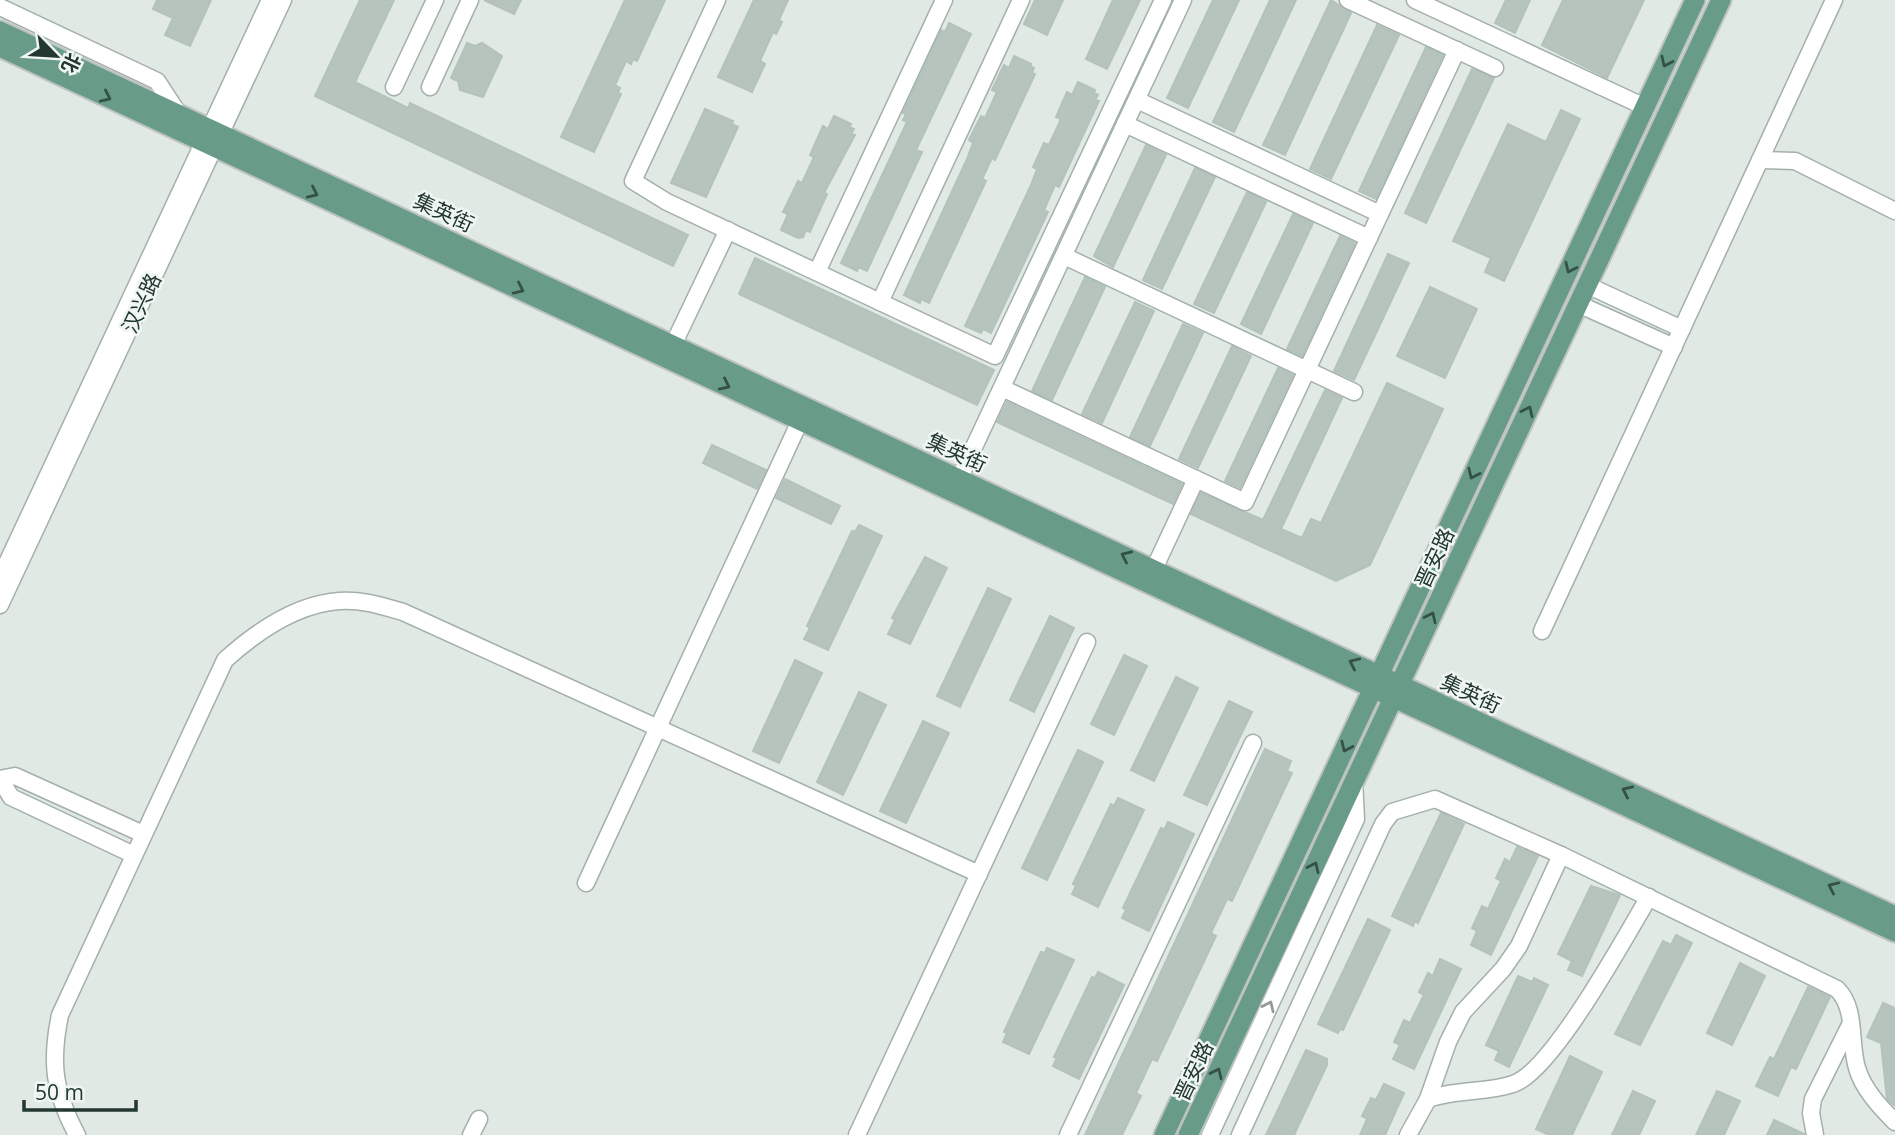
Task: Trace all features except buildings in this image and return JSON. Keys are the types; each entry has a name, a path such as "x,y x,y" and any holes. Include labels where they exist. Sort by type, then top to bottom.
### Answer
{"main road":[{"name":"晋安路","path":"1164,1135 1695,0"},
{"name":"晋安路","path":"1188,1135 1721,0"},
{"name":"集英街","path":"0,31 178,113 212,138 800,421 1895,916"},
{"name":"集英街","path":"0,47 212,138 673,345 1153,569 1376,682"},
{"name":"集英街","path":"1396,691 1895,932"}],"street":[{"name":"汉兴路","path":"0,605 212,138 270,0"},
{"name":"汉兴路","path":"0,578 212,138 282,0"},
{"path":"394,87 435,0"},
{"path":"430,87 471,0"},
{"path":"717,0 633,181 667,202 995,356 1163,0"},
{"path":"817,272 944,0"},
{"path":"880,302 1021,0"},
{"path":"959,478 1183,0"},
{"path":"1348,0 1495,68"},
{"path":"1415,0 1645,107"},
{"path":"1542,631 1834,0"},
{"path":"0,7 157,81 178,113"},
{"path":"1002,388 1245,502 1457,50"},
{"path":"1137,100 1380,214"},
{"path":"1125,124 1369,238"},
{"path":"1760,160 1795,161 1895,211"},
{"path":"673,345 728,230"},
{"path":"1063,256 1354,392"},
{"path":"1587,285 1682,329"},
{"path":"1578,304 1674,347"},
{"path":"586,883 800,421"},
{"path":"1153,569 1196,479"},
{"path":"77,1135 65,1113 54,1077 54,1044 60,1015 225,660 249,638 283,618 313,606 339,601 364,602 403,611 979,874"},
{"path":"857,1135 1087,642"},
{"path":"1068,1135 1253,743"},
{"path":"134,855 11,797 0,779 15,776 143,834"},
{"path":"1210,1135 1356,820 1354,780"},
{"path":"1240,1135 1383,824 1392,812 1429,799 1442,800 1561,855 1837,989 1847,999 1857,1070 1866,1088 1895,1122"},
{"path":"1408,1135 1428,1099 1448,1042 1463,1012 1503,969 1519,946 1561,855"},
{"path":"1428,1099 1466,1090 1515,1084 1529,1074 1594,988 1649,897"},
{"path":"1815,1135 1811,1113 1813,1099 1850,1025"},
{"path":"471,1135 479,1119"}]}
